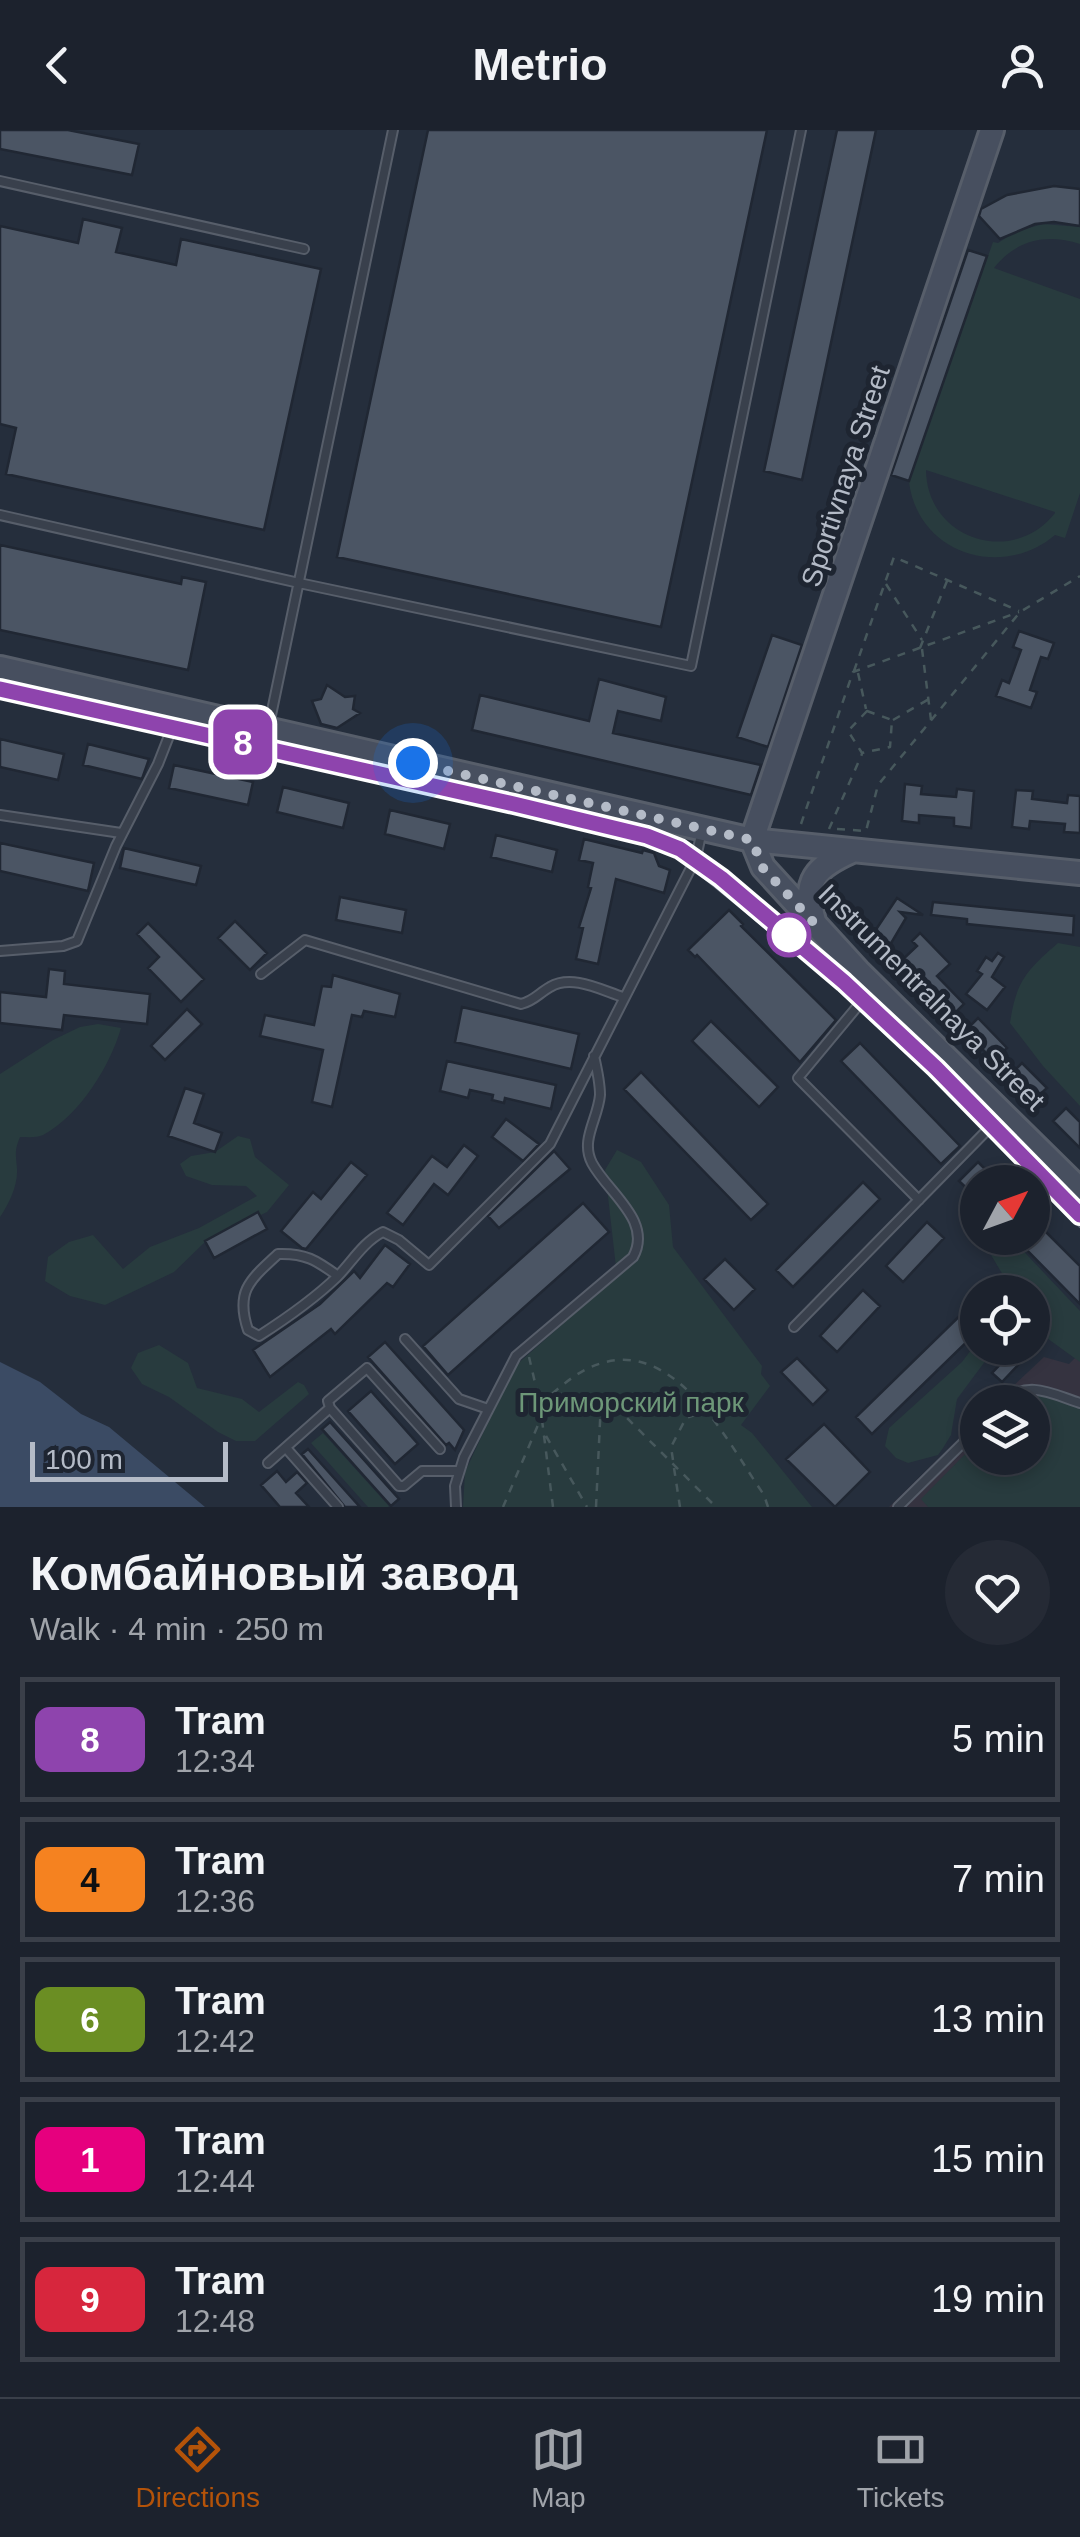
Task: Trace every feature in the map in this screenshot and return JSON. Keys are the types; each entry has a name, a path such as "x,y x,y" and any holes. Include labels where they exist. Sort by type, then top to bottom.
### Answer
{"street":[{"name":"Sportivnaya Street","path":"752,840 992,130"},
{"path":"0,668 752,840 1080,873"},
{"name":"Instrumentralnaya Street","path":"752,840 763,868 873,987 1080,1190"},
{"path":"815,924 808,900 811,879 831,861 856,850"}],"lane":[{"path":"268,730 393,130"},
{"path":"0,515 690,666 802,130"},
{"path":"0,182 304,249"},
{"path":"0,951 63,946 77,941 121,834 158,764 180,709"},
{"path":"0,815 121,834"},
{"path":"338,1276 313,1257 278,1254 244,1290 242,1312 248,1330 259,1336 300,1310 338,1276 372,1238 382,1232 399,1240 430,1265 550,1144 696,858 702,830"},
{"path":"261,974 305,940 522,1004 531,1002 552,985 573,981 623,998"},
{"path":"873,987 798,1078 919,1200"},
{"path":"456,1507 455,1486 460,1470 510,1366 526,1346 633,1258 640,1246 632,1216 592,1164 588,1152 600,1099 594,1056"},
{"path":"794,1327 1004,1113"},
{"path":"404,1338 456,1396 488,1409"},
{"path":"440,1449 366,1368 328,1401 400,1486 425,1470 460,1470"},
{"path":"1050,1394 1080,1403"},
{"path":"268,1463 330,1408"},
{"path":"898,1507 960,1446"},
{"path":"286,1448 338,1507"}],"path":[{"path":"784,843 800,827 894,557 1020,612"},
{"path":"855,672 1020,612 1080,576"},
{"path":"922,646 948,580"},
{"path":"886,582 922,646 932,720"},
{"path":"862,753 829,829 866,831 878,785 1020,612"},
{"path":"855,672 867,710"},
{"path":"892,720 929,699"},
{"path":"867,710 892,720"},
{"path":"862,753 848,730 867,710"},
{"path":"862,753 890,746 892,720"},
{"path":"526,1346 540,1404 553,1507"},
{"path":"540,1404 592,1366 620,1360 646,1363 666,1372 707,1412 764,1494 768,1507"},
{"path":"553,1394 602,1399 619,1410 716,1507"},
{"path":"596,1507 602,1399"},
{"path":"680,1507 671,1448 686,1418 696,1412 707,1412"},
{"path":"504,1507 542,1417"},
{"path":"545,1435 587,1507"}],"shaded area":[{"path":"1080,1353 1080,1507 889,1507 960,1438 960,1475 1050,1475 1050,1385 1014,1385 1035,1365 1050,1365 1050,1359 1069,1364"}],"green space":[{"path":"1043,224 1080,227 1080,244 1055,239 1032,241 1012,251 994,268 1080,299 1080,493 1065,538 1055,535 1034,549 988,557 945,542 928,527 916,507 909,482 993,242","holes":["926,470 1055,512 1037,530 1017,539 996,542 975,538 956,529 941,514 930,494"]},
{"path":"1058,943 1080,947 1080,1106 1010,1023 1025,977"},
{"path":"98,1024 121,1028 109,1058 92,1088 57,1126 43,1135 20,1137 16,1181 0,1217 0,1074 53,1040 80,1027"},
{"path":"238,1136 250,1139 255,1157 289,1185 267,1212 205,1242 174,1272 105,1305 70,1296 45,1281 48,1257 69,1242 93,1235 123,1269 150,1247 199,1228 257,1196 246,1186 212,1185 186,1176 180,1164 191,1156 215,1152"},
{"name":"Приморский парк","path":"617,1150 641,1162 669,1205 673,1247 762,1366 761,1374 770,1386 741,1425 752,1433 812,1507 463,1507 465,1472 514,1367 617,1276 605,1170"},
{"path":"991,1255 1027,1255 1046,1275 1003,1275"},
{"path":"1050,1279 1080,1311 1080,1362 1050,1340"},
{"path":"159,1345 188,1363 197,1388 242,1399 259,1412 298,1382 309,1394 255,1441 236,1441 142,1384 131,1368 138,1353"},
{"path":"960,1364 982,1365 967,1385 960,1385 951,1435 938,1455 908,1463 896,1458 885,1446 889,1428"},
{"path":"1050,1391 1080,1398 1080,1507 928,1507 921,1499 960,1459 960,1475 1050,1475"},
{"path":"323,1433 388,1507 368,1507 311,1443"}],"water":[{"path":"0,1362 40,1382 81,1414 109,1427 205,1507 0,1507"}],"building":[{"path":"0,130 68,130 139,144 132,175 0,149"},
{"path":"428,130 767,130 661,627 337,557"},
{"path":"837,130 876,130 802,480 764,471"},
{"path":"1054,186 1080,189 1080,226 1035,224 1000,239 979,216 981,209 1007,195"},
{"path":"83,219 122,228 116,252 176,265 181,239 321,269 264,530 6,474 16,428 0,424 0,226 78,243"},
{"path":"968,250 987,256 909,481 891,475"},
{"path":"0,545 181,584 182,577 206,582 188,670 0,630"},
{"path":"1019,631 1054,643 1048,659 1041,657 1030,690 1037,692 1031,708 996,696 1002,680 1009,683 1021,650 1013,647"},
{"path":"772,635 802,645 768,747 737,737"},
{"path":"599,679 666,697 661,721 618,711 613,733 761,765 751,795 472,730 480,695 589,721"},
{"path":"327,685 345,697 355,696 353,709 360,713 337,728 321,724 312,701 321,699"},
{"path":"0,739 64,754 58,780 0,767"},
{"path":"88,744 149,759 142,779 83,765"},
{"path":"174,765 253,782 248,805 169,788"},
{"path":"905,784 922,786 921,794 956,797 957,789 974,791 971,828 954,826 954,818 919,815 919,823 902,821"},
{"path":"283,787 349,803 343,828 277,812"},
{"path":"1016,790 1033,791 1032,799 1067,803 1068,795 1080,796 1080,833 1064,832 1065,824 1030,821 1029,829 1012,827"},
{"path":"390,810 450,824 444,849 385,834"},
{"path":"496,835 557,850 552,872 491,857"},
{"path":"584,839 654,853 659,866 670,870 664,893 616,879 598,964 576,959 593,863 579,860"},
{"path":"0,843 94,863 88,891 0,871"},
{"path":"124,848 201,866 196,885 120,868"},
{"path":"340,897 406,910 402,933 336,920"},
{"path":"897,898 923,915 900,912 906,918 890,945 873,934"},
{"path":"933,902 1074,916 1073,935 967,924 967,919 931,915"},
{"path":"729,910 836,1020 800,1062 688,950"},
{"path":"235,921 267,953 250,970 218,938"},
{"path":"148,923 204,979 181,1002 148,968 159,957 137,934"},
{"path":"920,933 950,964 937,976 964,1004 951,1017 899,963 917,946 912,941"},
{"path":"998,953 1004,957 992,977 1005,987 987,1010 966,994 982,974 977,971 986,957 992,961"},
{"path":"49,969 65,971 64,984 150,994 147,1024 64,1015 62,1030 0,1023 0,992 46,997"},
{"path":"333,975 400,994 395,1017 364,1011 362,1017 352,1015 332,1107 312,1102 323,1050 260,1036 265,1015 314,1025 322,986 331,987"},
{"path":"462,1007 579,1034 571,1069 455,1042"},
{"path":"187,1009 202,1024 165,1060 151,1046"},
{"path":"978,1018 1007,1048 994,1061 965,1031"},
{"path":"711,1021 778,1087 759,1107 692,1041"},
{"path":"860,1043 960,1146 941,1164 841,1061"},
{"path":"447,1061 556,1085 551,1109 505,1098 504,1103 492,1100 493,1095 470,1090 468,1098 440,1091"},
{"path":"1022,1063 1047,1088 1033,1101 1009,1076"},
{"path":"641,1072 768,1204 751,1220 624,1089"},
{"path":"185,1088 204,1094 194,1123 222,1133 215,1152 168,1136"},
{"path":"1066,1108 1080,1122 1080,1148 1053,1121"},
{"path":"506,1119 539,1144 523,1161 492,1137"},
{"path":"464,1145 478,1156 448,1195 434,1184 403,1225 387,1213 432,1156 447,1167"},
{"path":"554,1151 570,1169 499,1228 488,1216"},
{"path":"351,1162 367,1175 306,1249 302,1248 281,1231 313,1192 321,1199"},
{"path":"863,1182 880,1199 793,1287 776,1270"},
{"path":"583,1203 609,1232 448,1375 423,1346"},
{"path":"258,1212 267,1229 214,1258 205,1241"},
{"path":"927,1222 944,1238 903,1282 886,1266"},
{"path":"1050,1236 1080,1266 1080,1304 1032,1255 1050,1255"},
{"path":"385,1245 410,1264 393,1287 387,1283 335,1334 331,1329 270,1377 253,1350 320,1304 354,1271 360,1278"},
{"path":"725,1259 755,1289 734,1310 704,1279"},
{"path":"863,1290 880,1306 837,1352 820,1336"},
{"path":"960,1316 960,1348 872,1434 856,1417"},
{"path":"385,1342 464,1430 455,1450 449,1443 446,1445 368,1357"},
{"path":"797,1358 828,1390 813,1405 781,1372"},
{"path":"1000,1365 1018,1365 1002,1382 992,1373"},
{"path":"371,1391 418,1444 395,1464 348,1411"},
{"path":"330,1422 399,1499 391,1506 322,1429"},
{"path":"824,1424 870,1472 835,1507 786,1459"},
{"path":"308,1449 360,1507 345,1507 302,1454"},
{"path":"277,1471 286,1482 297,1472 307,1483 296,1493 309,1507 280,1507 261,1485"}],"tram line":[{"name":"8","path":"0,689 514,804 647,836 680,849 721,878 844,982 936,1068 1080,1215"},
{"path":"0,697 644,843 677,856 839,987 930,1073 1080,1227"}],"route":[{"path":"413,763 752,840 763,868 815,924 789,935"}]}
